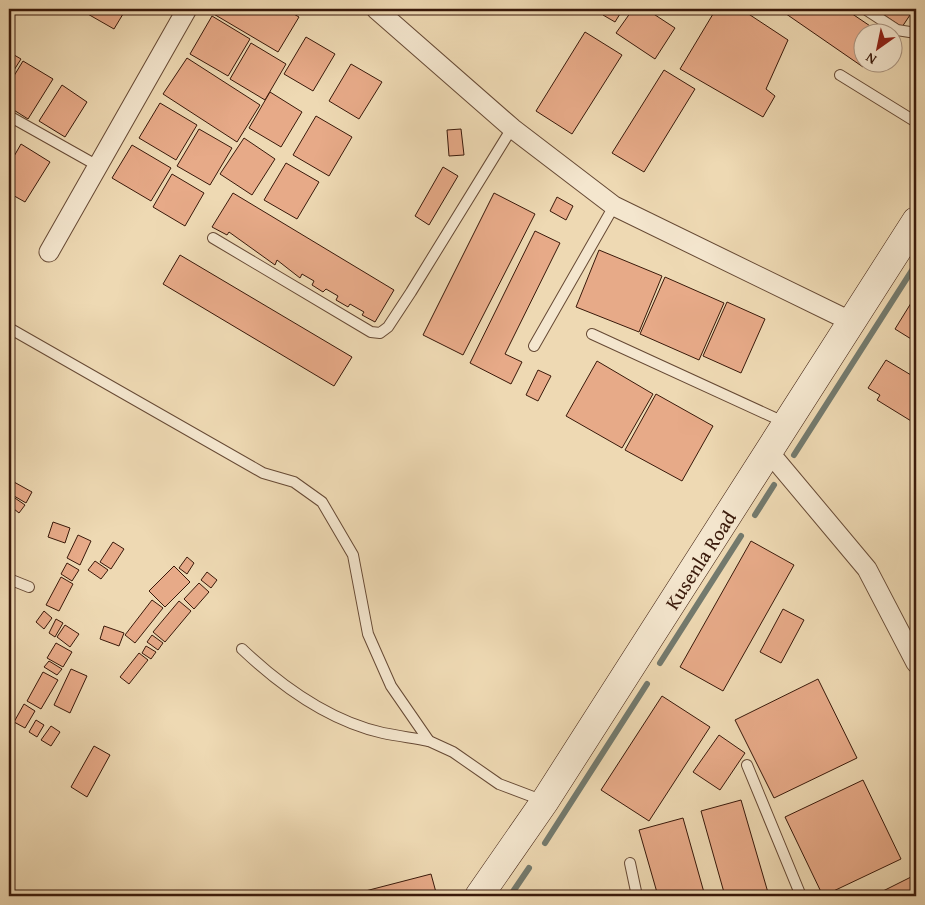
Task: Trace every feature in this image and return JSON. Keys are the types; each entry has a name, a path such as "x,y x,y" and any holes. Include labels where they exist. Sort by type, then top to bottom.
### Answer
{"main road":[{"name":"Kusenla Road","path":"480,896 545,801 916,221"}],"street":[{"path":"49,252 186,9"},
{"path":"376,9 512,128 614,206 852,322"},
{"path":"769,452 867,570 916,663"}],"lane":[{"path":"865,9 897,30 916,33"},
{"path":"840,75 916,122"},
{"path":"9,116 98,166"},
{"path":"213,238 371,332 380,333 388,327 411,292 512,128"},
{"path":"534,346 614,206"},
{"path":"9,328 263,473 294,482 322,502 353,555 368,634 391,686 429,741"},
{"path":"592,334 787,423"},
{"path":"9,579 28,587"},
{"path":"242,649 271,677 332,714 381,733 429,741 452,752 499,784 545,801"},
{"path":"747,765 801,896"},
{"path":"630,863 637,896"}],"building":[{"path":"79,9 126,9 114,29"},
{"path":"215,9 285,9 299,17 278,52 212,13"},
{"path":"607,9 623,9 615,22 603,15"},
{"path":"633,9 646,9 675,28 655,59 616,33"},
{"path":"716,9 741,9 788,40 766,89 775,96 763,117 680,69"},
{"path":"779,9 845,9 864,22 852,22 852,59"},
{"path":"875,9 914,9 902,27 902,22 894,22"},
{"path":"212,16 250,39 228,76 190,54"},
{"path":"585,32 622,55 572,134 536,111"},
{"path":"306,37 335,54 313,91 284,74"},
{"path":"251,43 286,64 265,100 230,79"},
{"path":"9,52 21,59 9,78"},
{"path":"187,58 260,105 237,142 163,94"},
{"path":"23,61 53,79 28,119 9,107 9,84"},
{"path":"351,64 382,82 359,119 329,101"},
{"path":"664,70 695,89 644,172 612,153"},
{"path":"62,85 87,102 65,137 39,121"},
{"path":"270,92 302,112 281,147 249,128"},
{"path":"160,103 197,125 176,160 139,138"},
{"path":"316,116 352,137 329,176 293,155"},
{"path":"199,129 232,148 210,185 177,166"},
{"path":"461,129 464,155 449,156 447,130"},
{"path":"244,138 275,159 252,195 220,174"},
{"path":"21,144 50,162 25,202 9,193 9,165"},
{"path":"132,145 171,168 151,201 112,178"},
{"path":"286,163 319,182 297,219 264,200"},
{"path":"443,167 458,176 429,225 415,216"},
{"path":"172,174 204,193 185,226 153,207"},
{"path":"233,193 394,290 375,322 362,315 364,312 350,304 348,307 336,300 338,296 326,289 323,292 312,285 314,281 302,274 300,278 277,260 275,265 229,232 227,235 212,227"},
{"path":"494,193 535,214 463,355 423,335"},
{"path":"557,197 573,206 566,220 550,211"},
{"path":"535,231 560,243 505,354 522,362 511,384 470,363"},
{"path":"599,250 662,276 639,332 576,307"},
{"path":"180,255 352,357 334,386 163,284"},
{"path":"665,277 724,303 699,360 640,334"},
{"path":"916,295 916,342 895,329"},
{"path":"727,302 765,319 741,373 703,356"},
{"path":"886,360 916,378 916,424 877,400 880,395 868,388"},
{"path":"597,361 653,394 622,448 566,416"},
{"path":"538,370 551,376 538,401 526,395"},
{"path":"656,394 713,426 682,481 625,450"},
{"path":"14,482 32,492 26,503 9,493"},
{"path":"12,496 25,505 19,513 9,505"},
{"path":"53,522 70,528 65,543 48,537"},
{"path":"78,535 91,541 80,565 67,558"},
{"path":"751,541 794,565 723,691 680,667"},
{"path":"113,542 124,549 111,569 100,562"},
{"path":"187,557 194,563 187,574 179,568"},
{"path":"95,561 108,570 101,579 88,570"},
{"path":"67,563 79,570 72,581 61,574"},
{"path":"174,566 190,582 165,607 149,591"},
{"path":"207,572 217,580 211,588 201,580"},
{"path":"61,577 73,584 59,611 46,605"},
{"path":"199,583 209,592 194,609 184,599"},
{"path":"152,600 163,608 135,643 125,635"},
{"path":"179,601 191,611 165,642 153,632"},
{"path":"783,609 804,620 781,663 760,652"},
{"path":"44,611 52,618 44,629 36,622"},
{"path":"56,619 63,623 55,637 49,633"},
{"path":"65,625 79,634 70,647 57,637"},
{"path":"104,626 124,633 119,646 100,639"},
{"path":"152,635 163,643 158,650 147,642"},
{"path":"56,643 72,652 63,667 47,658"},
{"path":"146,646 156,652 151,659 142,653"},
{"path":"139,653 148,660 129,684 120,677"},
{"path":"49,661 62,669 57,675 44,667"},
{"path":"71,669 87,676 70,713 54,705"},
{"path":"43,672 58,680 41,709 27,701"},
{"path":"818,679 857,758 774,798 735,720"},
{"path":"662,696 710,727 649,821 601,790"},
{"path":"24,704 35,711 25,728 14,722"},
{"path":"36,720 44,725 37,737 29,732"},
{"path":"51,726 60,732 51,746 41,740"},
{"path":"719,735 745,753 720,790 693,772"},
{"path":"94,746 110,755 87,797 71,787"},
{"path":"863,780 901,859 823,896 785,817"},
{"path":"741,800 769,896 725,896 701,811"},
{"path":"683,818 705,896 658,896 639,830"},
{"path":"431,874 437,896 346,896"},
{"path":"915,875 916,896 873,896"}],"waterway":[{"path":"794,455 916,264"},
{"path":"755,515 774,485"},
{"path":"660,663 741,536"},
{"path":"545,843 647,684"},
{"path":"510,896 529,868"}]}
